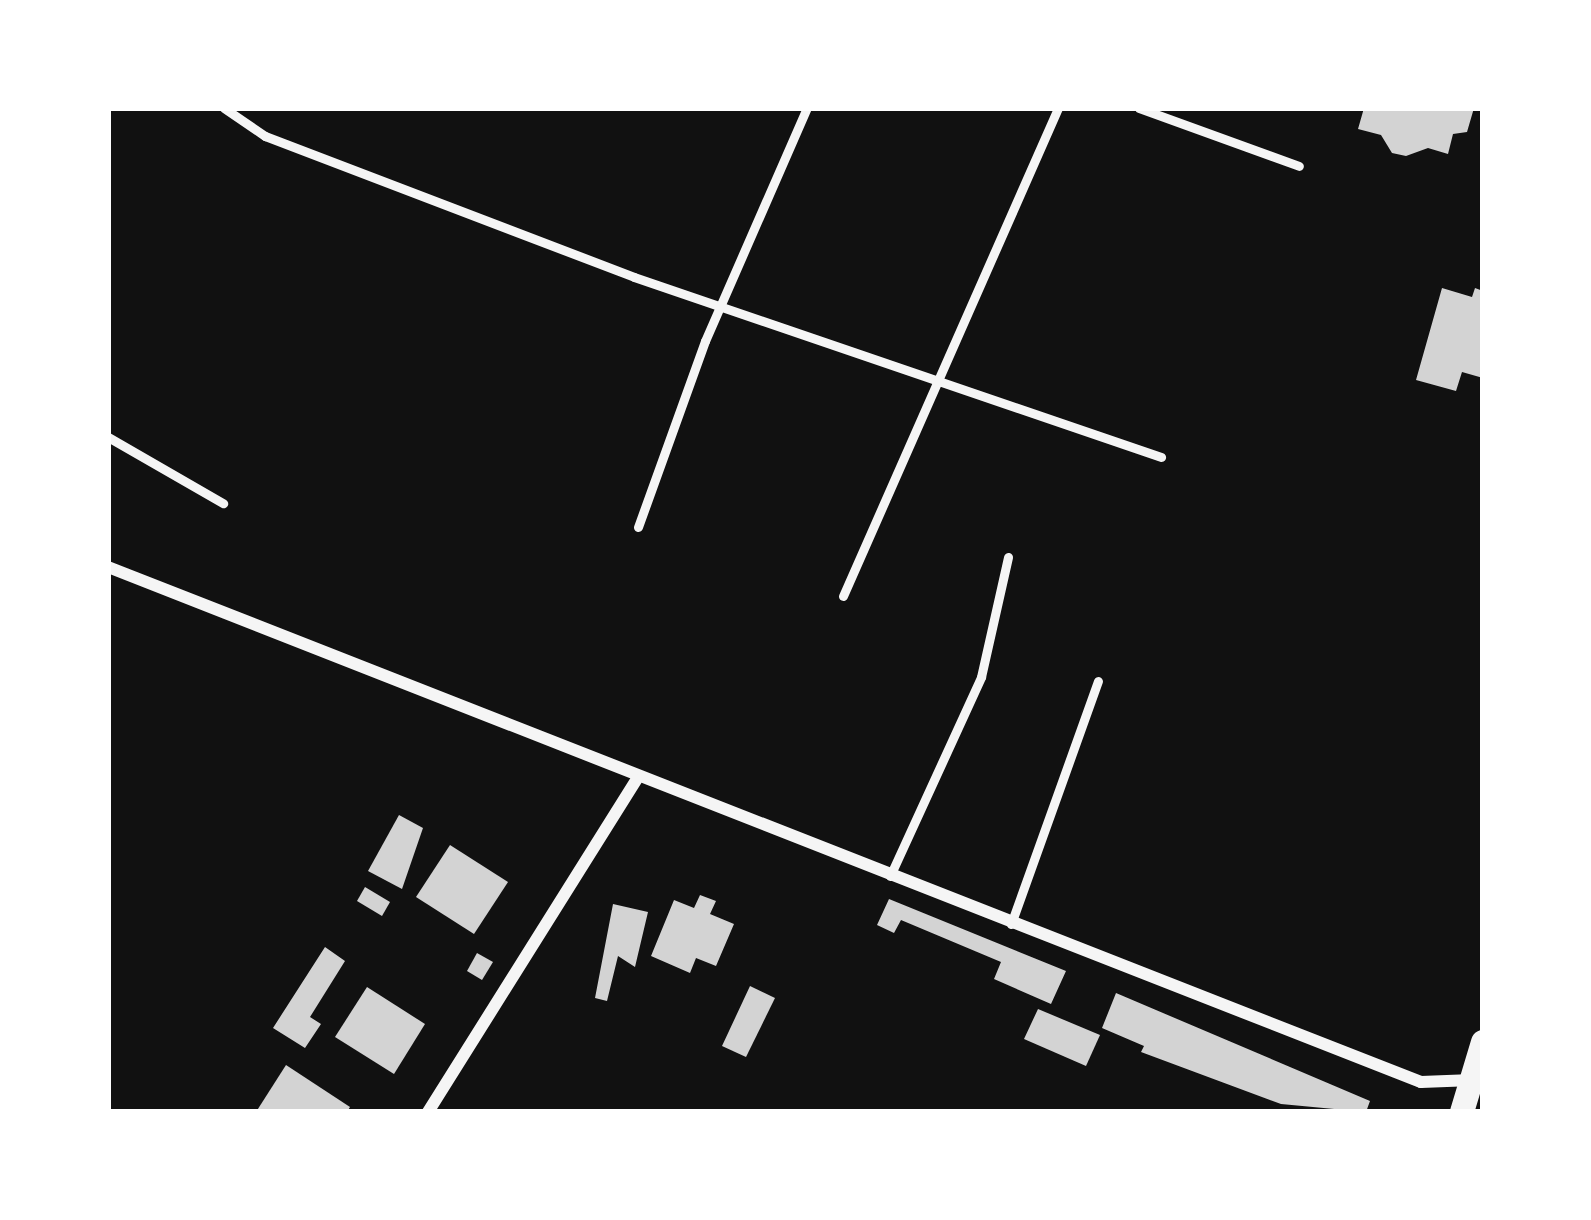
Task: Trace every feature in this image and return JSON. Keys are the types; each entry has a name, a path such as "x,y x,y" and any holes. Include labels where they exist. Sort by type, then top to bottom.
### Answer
{"main road":[{"path":"1462,1112 1477,1080 1483,1042"}],"street":[{"path":"108,567 636,780 1421,1082 1477,1080"},
{"path":"428,1112 636,780"}],"lane":[{"path":"224,108 265,136 722,306 1161,458"},
{"path":"638,527 722,306 807,108"},
{"path":"843,596 1058,108"},
{"path":"1139,108 1299,166"},
{"path":"108,437 223,503"},
{"path":"890,877 980,677 1008,556"},
{"path":"1011,924 1098,681"}],"building":[{"path":"1364,108 1474,108 1467,132 1453,134 1448,154 1428,148 1406,156 1392,153 1381,135 1358,129"},
{"path":"1442,288 1472,297 1475,288 1483,291 1483,378 1462,372 1456,391 1416,380"},
{"path":"399,815 423,828 402,889 368,871"},
{"path":"450,845 508,882 474,934 416,897"},
{"path":"365,887 390,902 382,916 357,901"},
{"path":"700,895 716,901 710,914 734,924 716,966 696,958 690,973 651,956 674,900 694,908"},
{"path":"889,899 1066,971 1051,1004 994,979 1001,962 901,920 894,933 877,925"},
{"path":"613,904 648,912 635,967 618,956 607,1001 595,998"},
{"path":"325,947 345,961 310,1017 321,1024 305,1048 273,1028"},
{"path":"477,953 493,962 482,980 467,971"},
{"path":"750,986 775,998 746,1057 722,1046"},
{"path":"367,987 425,1024 394,1074 335,1037"},
{"path":"1116,993 1370,1101 1366,1112 1281,1104 1141,1052 1144,1046 1102,1028"},
{"path":"1038,1009 1100,1035 1086,1066 1024,1039"},
{"path":"286,1065 350,1107 347,1112 256,1112"}]}
